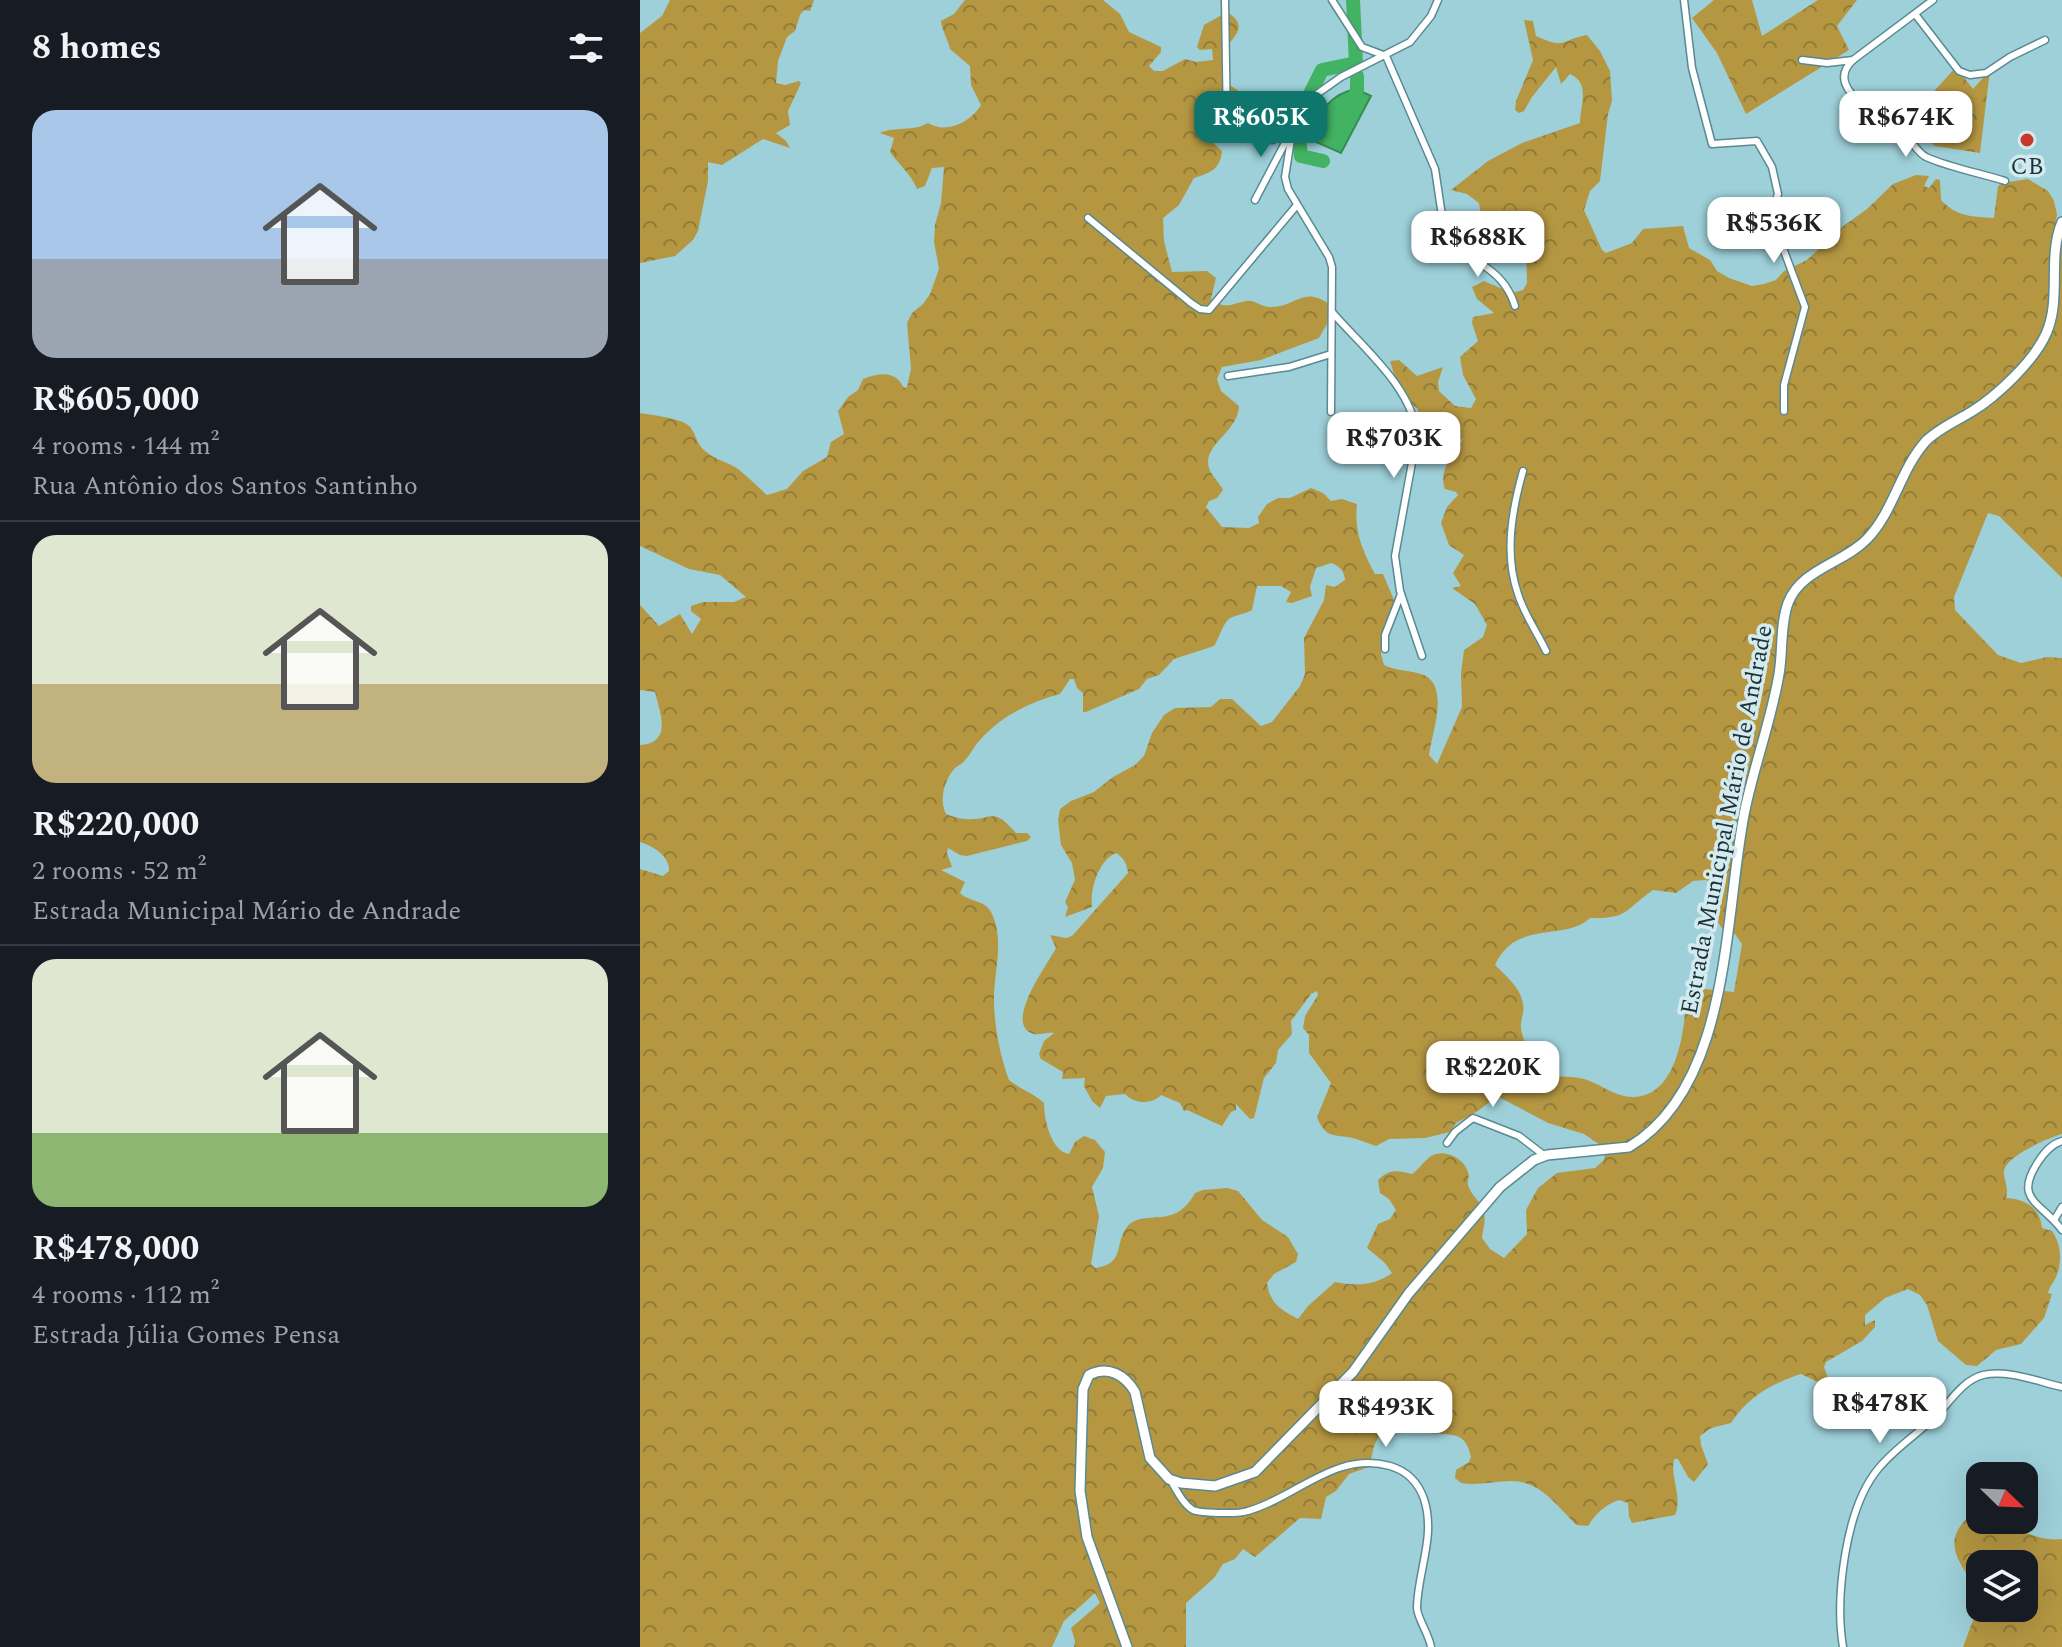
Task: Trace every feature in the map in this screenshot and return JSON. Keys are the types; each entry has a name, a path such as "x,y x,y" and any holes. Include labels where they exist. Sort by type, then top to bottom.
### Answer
{"street":[{"path":"1225,0 1227,130 1232,136 1273,140 1297,120"},
{"path":"1332,0 1362,47 1386,56 1435,169 1447,249 1468,256 1499,276 1511,292 1515,306"},
{"path":"1255,200 1307,101 1317,91 1341,77 1410,42 1431,16 1438,0"},
{"path":"1684,0 1692,68 1712,144 1757,141 1772,167 1778,194 1771,216 1805,307 1784,385 1784,411"},
{"path":"1933,0 1853,60 1843,73 1848,92 1904,134 1923,155 2005,181"},
{"path":"1915,14 1959,71 1970,75 1986,73 2045,40"},
{"path":"1802,60 1827,63 1853,60"},
{"path":"1292,133 1285,177 1288,189 1332,267 1331,412"},
{"path":"1088,218 1200,309 1209,310 1297,205"},
{"name":"Estrada Municipal Mário de Andrade","path":"1169,1479 1215,1486 1255,1472 1353,1372 1409,1293 1500,1187 1534,1160 1545,1156 1629,1147 1640,1140 1677,1101 1695,1069 1709,1029 1724,965 1744,816 1780,673 1787,605 1804,580 1868,538 1887,512 1915,455 1926,441 1999,392 2046,335 2056,294 2054,249 2062,222"},
{"path":"1332,312 1395,384 1416,422 1417,435 1395,556 1401,594 1422,656"},
{"path":"1228,376 1289,367 1331,354"},
{"path":"1523,471 1511,516 1512,562 1517,594 1546,651"},
{"path":"1385,649 1385,635 1401,594"},
{"path":"1447,1143 1473,1118 1519,1136 1545,1156"},
{"path":"2062,1141 2044,1153 2026,1184 2027,1193 2034,1202 2062,1230"},
{"path":"2054,1220 2062,1207"},
{"path":"1127,1647 1087,1537 1080,1491 1083,1389 1089,1375 1105,1369 1116,1373 1135,1392 1150,1458 1191,1509 1198,1512 1246,1512 1325,1472 1352,1465 1382,1464 1411,1476 1419,1486 1428,1515 1427,1550 1416,1608 1428,1631 1431,1647"},
{"path":"1843,1647 1839,1626 1849,1536 1856,1506 1876,1471 1963,1387 1983,1375 2002,1374 2062,1387"}],"green space":[{"path":"670,0 814,0 810,11 804,10 795,31 787,37 778,61 776,83 801,83 788,111 790,125 776,133 790,148 763,139 722,165 708,162 708,181 698,231 693,240 675,256 640,263 640,33 662,16"},
{"path":"965,0 1103,0 1120,14 1129,32 1161,47 1161,52 1149,66 1154,71 1163,71 1185,59 1196,62 1213,60 1212,49 1200,50 1197,47 1204,25 1227,12 1238,22 1238,32 1224,53 1223,64 1230,75 1224,82 1241,94 1244,106 1208,132 1208,138 1222,151 1219,163 1209,172 1194,178 1179,205 1163,218 1164,241 1172,272 1207,271 1216,278 1211,299 1220,304 1249,301 1267,307 1312,297 1329,304 1331,317 1319,338 1261,360 1222,367 1217,379 1221,391 1239,406 1233,424 1215,445 1208,460 1212,474 1223,490 1206,507 1222,527 1249,528 1259,523 1258,517 1267,504 1311,488 1331,501 1342,499 1357,504 1358,532 1363,548 1375,574 1383,574 1394,600 1391,615 1384,625 1381,654 1384,665 1421,674 1430,679 1435,687 1438,698 1436,722 1429,755 1437,764 1462,707 1464,650 1483,637 1487,625 1475,604 1452,588 1461,586 1453,573 1464,555 1449,545 1441,523 1447,507 1458,495 1445,489 1443,476 1451,456 1463,439 1444,444 1427,438 1417,408 1400,394 1390,361 1399,360 1417,376 1443,367 1438,382 1439,391 1455,406 1471,408 1476,399 1463,375 1460,357 1478,341 1473,317 1494,313 1477,299 1472,287 1484,281 1512,293 1523,290 1527,283 1526,242 1510,235 1512,228 1509,225 1496,242 1485,241 1479,203 1467,194 1451,190 1488,161 1522,143 1580,123 1583,96 1580,83 1570,74 1561,84 1556,67 1524,111 1519,113 1515,110 1533,60 1524,20 1533,21 1536,36 1553,42 1563,43 1587,35 1610,71 1612,101 1600,181 1590,191 1584,210 1606,253 1632,243 1643,229 1683,226 1689,248 1710,260 1717,271 1752,286 1776,280 1784,271 1807,260 1893,184 1916,175 1929,176 1924,186 1929,188 1936,179 1940,180 1941,200 1954,210 1972,216 1994,218 1998,186 2002,183 2028,179 2048,191 2057,214 2053,245 2059,264 2062,237 2062,578 1999,516 1988,513 1954,597 1955,610 1998,655 2021,663 2047,657 2062,658 2062,1134 2019,1154 2004,1172 2006,1198 2020,1200 2035,1210 2042,1228 2052,1231 2055,1236 2060,1258 2057,1275 2048,1293 2052,1294 2044,1318 2021,1344 1996,1350 1977,1366 1966,1365 1938,1341 1927,1305 1920,1295 1908,1289 1885,1298 1865,1315 1865,1325 1875,1320 1875,1327 1862,1341 1826,1362 1828,1387 1801,1374 1762,1392 1745,1405 1731,1423 1711,1428 1700,1436 1708,1464 1694,1482 1678,1459 1674,1459 1678,1502 1675,1515 1632,1523 1628,1503 1619,1500 1601,1510 1588,1526 1577,1525 1548,1496 1532,1485 1511,1481 1461,1483 1455,1478 1456,1470 1469,1462 1471,1457 1468,1447 1459,1437 1434,1434 1416,1427 1391,1430 1377,1440 1369,1467 1349,1474 1336,1491 1326,1497 1321,1519 1300,1518 1255,1557 1243,1549 1235,1559 1223,1564 1214,1578 1186,1603 1186,1647 1074,1647 1071,1628 1100,1603 1095,1593 1064,1621 1052,1647 640,1647 640,869 663,876 669,871 669,866 664,856 640,842 640,745 657,739 662,726 655,692 640,690 640,605 659,626 680,614 692,634 701,619 691,611 691,606 703,602 734,602 746,597 720,575 689,569 640,546 640,413 688,425 705,451 738,469 767,495 787,489 803,471 827,457 831,442 844,434 838,411 848,397 858,390 863,379 886,374 896,378 904,388 907,387 911,369 907,323 930,294 939,269 934,242 944,167 932,168 925,186 917,189 890,152 894,138 880,133 928,123 950,127 964,122 981,105 971,85 970,66 950,49 943,28 941,21 954,14","holes":["1331,563 1341,569 1345,580 1335,587 1326,585 1324,600 1304,638 1305,674 1300,686 1272,722 1261,726 1232,699 1220,699 1211,707 1175,708 1164,715 1152,733 1144,756 1135,765 1094,792 1060,809 1061,845 1072,863 1075,880 1065,902 1068,907 1065,917 1092,907 1096,876 1110,857 1116,853 1121,857 1128,873 1072,936 1050,935 1056,948 1030,992 1023,1019 1025,1028 1034,1034 1054,1033 1044,1041 1039,1054 1041,1059 1063,1072 1062,1079 1085,1078 1084,1086 1100,1108 1106,1096 1125,1094 1143,1102 1161,1095 1180,1103 1184,1111 1222,1126 1231,1112 1236,1110 1236,1104 1250,1119 1254,1118 1264,1078 1276,1063 1278,1050 1292,1034 1291,1021 1311,994 1317,991 1303,1028 1309,1035 1309,1053 1331,1083 1317,1117 1328,1133 1376,1146 1389,1139 1425,1138 1450,1132 1456,1123 1497,1096 1548,1123 1584,1134 1606,1149 1604,1160 1595,1168 1557,1173 1538,1188 1526,1210 1527,1234 1504,1258 1490,1249 1482,1238 1483,1209 1469,1189 1469,1174 1458,1159 1447,1154 1436,1154 1412,1174 1398,1171 1386,1174 1378,1180 1380,1193 1389,1199 1396,1210 1390,1219 1378,1224 1367,1248 1392,1273 1365,1284 1335,1282 1298,1319 1277,1306 1267,1283 1274,1274 1296,1262 1298,1254 1288,1237 1262,1220 1238,1191 1227,1188 1195,1193 1187,1205 1169,1216 1134,1221 1123,1233 1118,1252 1111,1262 1095,1268 1091,1264 1099,1216 1092,1187 1103,1168 1105,1152 1095,1140 1084,1136 1075,1142 1069,1154 1063,1152 1050,1134 1044,1103 1009,1080 995,1019 998,944 995,922 985,905 960,893 965,882 941,870 952,867 948,848 967,856 1027,841 1031,837 1027,833 1016,833 996,817 963,819 946,814 943,796 951,773 988,731 1027,706 1060,694 1070,679 1074,679 1083,693 1083,712 1139,689 1174,659 1214,646 1229,619 1252,610 1257,586 1281,586 1291,592 1286,602 1292,603 1312,596 1310,587 1316,568","1706,880 1715,888 1719,898 1717,921 1724,931 1735,934 1742,944 1734,992 1694,988 1686,996 1680,1046 1666,1078 1655,1090 1642,1096 1624,1096 1584,1079 1551,1074 1540,1068 1530,1055 1523,1036 1522,998 1495,965 1504,951 1527,936 1567,929 1590,918 1619,915 1653,890 1676,893 1693,881"]},
{"path":"1714,0 1752,0 1762,36 1818,0 1857,0 1837,26 1849,50 1746,114 1717,53 1692,18"},
{"path":"1956,67 1973,89 1990,70 1980,153 1935,146 1906,122"},
{"path":"1966,1520 1966,1534 2030,1534 2062,1539 2062,1647 1963,1647 1972,1622 2038,1622 2038,1550 1966,1550 1966,1573 1956,1553 1956,1534"}],"shaded area":[{"path":"1356,89 1371,96 1341,153 1307,138 1331,101"}],"waterway":[{"path":"1323,161 1301,156 1297,120 1322,70 1356,63 1353,0"},
{"path":"1354,99 1357,76"}],"place":[{"name":"CB","path":"2027,140"}]}
